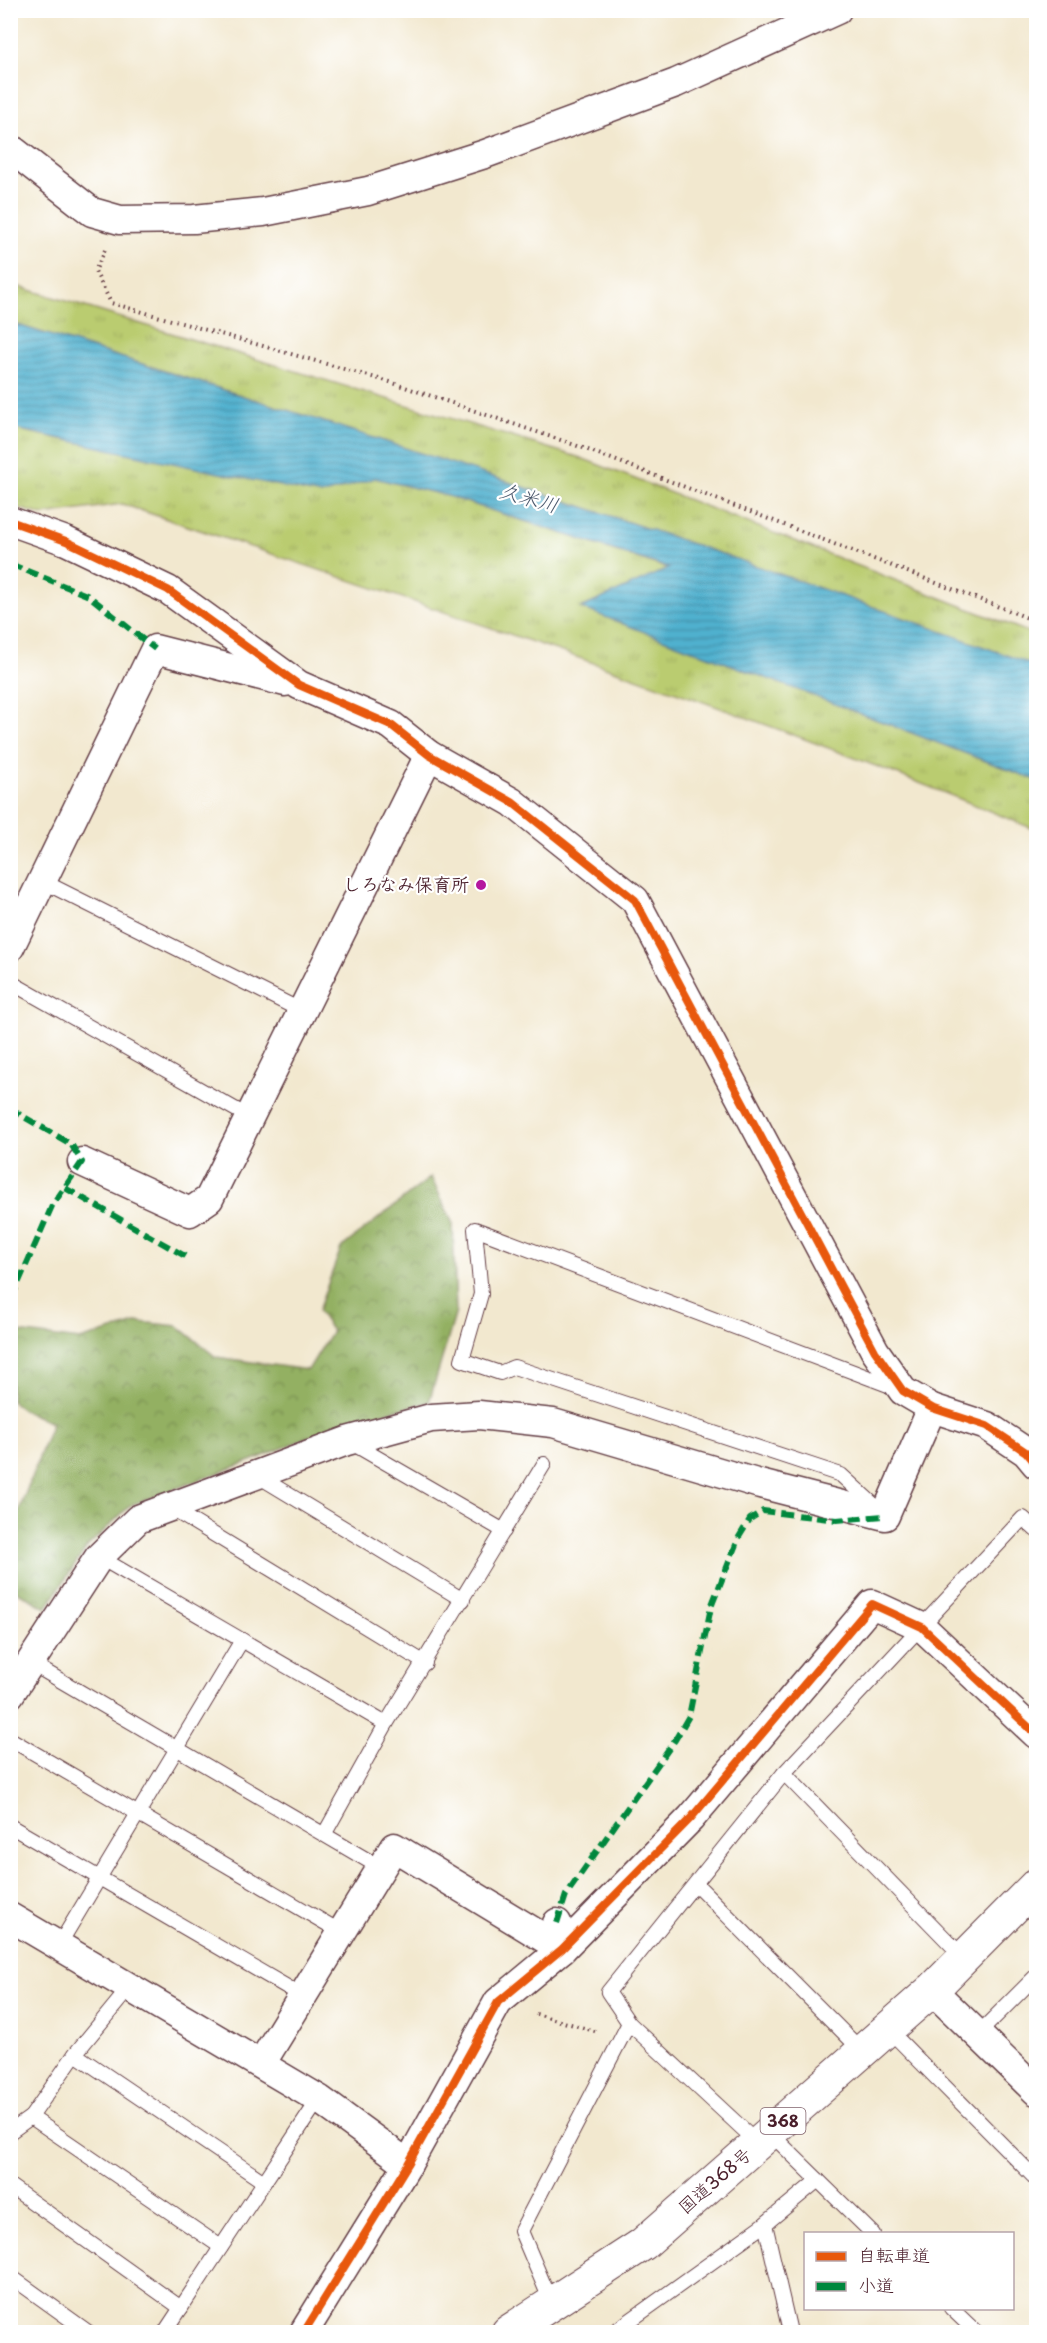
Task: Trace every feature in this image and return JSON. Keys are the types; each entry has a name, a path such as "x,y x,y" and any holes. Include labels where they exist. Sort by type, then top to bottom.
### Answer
{"highway":[{"name":"国道368号","path":"508,2332 643,2244 932,1990 1036,1885"}],"street":[{"path":"10,148 92,212 120,219 194,219 263,212 368,191 485,154 676,83 837,10"},
{"path":"10,521 66,541 168,590 299,685"},
{"path":"10,947 44,882 155,650 299,685 391,725 429,755 512,802 634,900 830,1272 875,1351 903,1391 932,1408 987,1426 1026,1452 1036,1464"},
{"path":"82,1162 189,1212 209,1199 429,755"},
{"path":"10,1694 99,1557 138,1519 172,1509 347,1441 431,1418 479,1415 553,1423 760,1484 885,1516 932,1408"},
{"path":"304,2332 408,2164 498,2002 559,1936 691,1818 872,1604 922,1627 1036,1734"},
{"path":"261,2064 301,1995 394,1847 559,1936"},
{"path":"10,1917 319,2099 408,2164"},
{"path":"932,1990 1036,2091"}],"lane":[{"path":"44,882 302,1011"},
{"path":"10,982 249,1117"},
{"path":"885,1516 841,1474 513,1367 500,1373 462,1360 482,1294 475,1229 903,1391"},
{"path":"347,1441 504,1531"},
{"path":"324,1833 544,1464"},
{"path":"258,1476 463,1599"},
{"path":"172,1509 425,1663"},
{"path":"871,2232 818,2180 764,2138 629,2023 608,1992 784,1773 1023,1518 1036,1530"},
{"path":"99,1557 387,1724"},
{"path":"59,1946 242,1640"},
{"path":"29,1662 381,1868"},
{"path":"10,1739 341,1932"},
{"path":"784,1773 964,1958"},
{"path":"10,1826 301,1995"},
{"path":"696,1884 862,2051"},
{"path":"978,2034 1036,1976"},
{"path":"10,2132 31,2116 75,2054 130,1987"},
{"path":"552,2304 521,2231 619,2038 629,2023"},
{"path":"888,2029 1036,2179"},
{"path":"75,2054 264,2182"},
{"path":"165,2332 319,2099"},
{"path":"31,2116 221,2247"},
{"path":"614,2332 765,2224 818,2180"},
{"path":"10,2186 181,2308"},
{"path":"765,2224 790,2332"},
{"path":"10,2276 88,2332"},
{"path":"953,2310 976,2332"}],"path":[{"path":"120,219 95,271 111,303 390,382 554,438 1036,621"},
{"path":"498,2002 619,2038"}],"green space":[{"path":"10,284 581,458 1036,635 1036,666 782,575 526,488 11,323"},
{"path":"10,428 321,494 375,478 448,496 670,569 582,608 1036,780 1036,830 811,741 697,700 468,620 122,504 43,515 11,506"},
{"path":"431,1177 453,1224 456,1312 429,1402 346,1422 251,1461 131,1505 87,1547 46,1608 11,1588 11,1532 52,1423 23,1410 11,1401 11,1331 80,1340 139,1322 178,1326 216,1357 308,1370 332,1331 318,1311 341,1248"}],"water":[{"name":"久米川","path":"11,323 526,488 782,575 1036,666 1036,780 581,608 669,568 448,496 375,478 321,495 11,428"}],"marked path":[{"path":"10,564 89,596 155,649"},
{"path":"10,1109 71,1144 82,1162 52,1206 10,1302"},
{"path":"65,1188 185,1256"},
{"path":"557,1923 566,1895 675,1740 689,1716 711,1607 739,1537 750,1519 763,1511 837,1520 885,1516"}],"cycle path":[{"path":"10,521 66,541 168,590 299,685 391,725 429,755 512,802 635,900 875,1351 903,1391 932,1408 987,1426 1026,1452 1036,1464"},
{"path":"304,2332 408,2164 498,2002 562,1949 691,1818 872,1604 922,1627 1036,1734"}],"place":[{"name":"しろなみ保育所","path":"481,885"}]}
